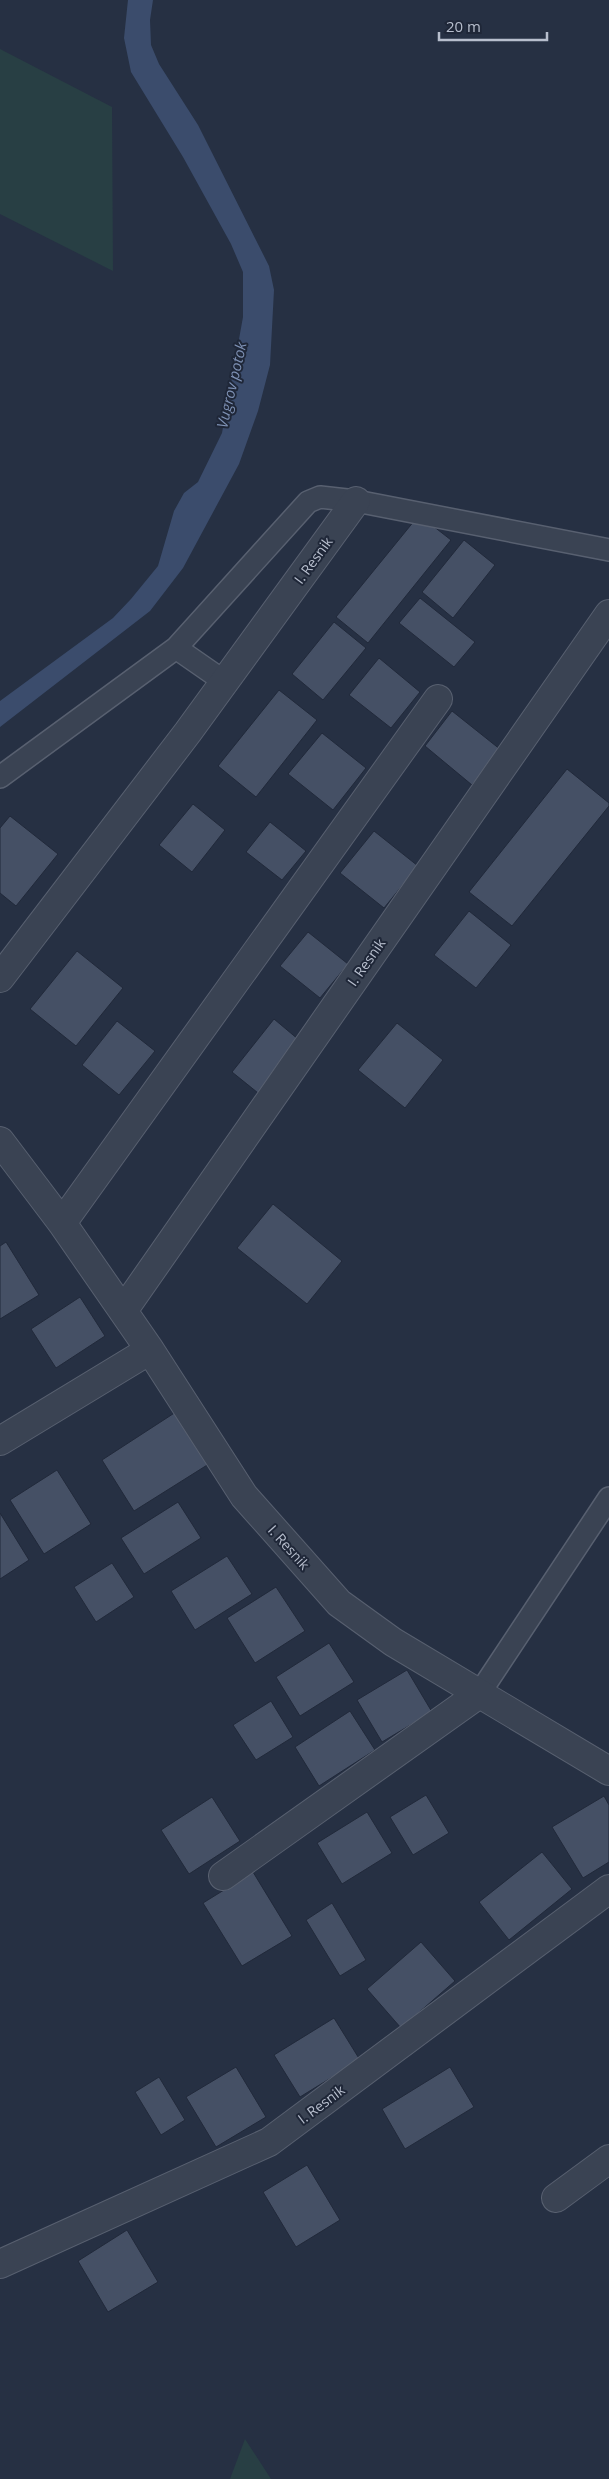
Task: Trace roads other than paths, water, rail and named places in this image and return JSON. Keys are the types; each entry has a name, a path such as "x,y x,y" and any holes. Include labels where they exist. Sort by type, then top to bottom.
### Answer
{"street":[{"name":"I. Resnik","path":"0,978 225,682 356,501"},
{"name":"I. Resnik","path":"123,1311 609,614"},
{"path":"62,1223 438,699"},
{"name":"I. Resnik","path":"0,1141 62,1223 150,1350 244,1496 339,1604 393,1642 609,1771"},
{"path":"0,1441 150,1350"},
{"path":"223,1876 479,1694"},
{"name":"I. Resnik","path":"0,2264 269,2142 609,1889"},
{"path":"556,2198 609,2159"}],"lane":[{"path":"0,778 176,648 308,502 320,496 356,501 609,550"},
{"path":"176,648 225,682"},
{"path":"479,1694 609,1498"}],"water":[{"name":"Vugrov potok","path":"128,0 153,0 150,20 151,45 159,64 198,125 269,266 274,290 270,365 258,411 239,464 183,568 150,611 0,727 0,701 113,618 158,566 174,511 184,493 198,482 222,433 243,317 243,272 231,244 183,157 131,72 124,38"}]}
